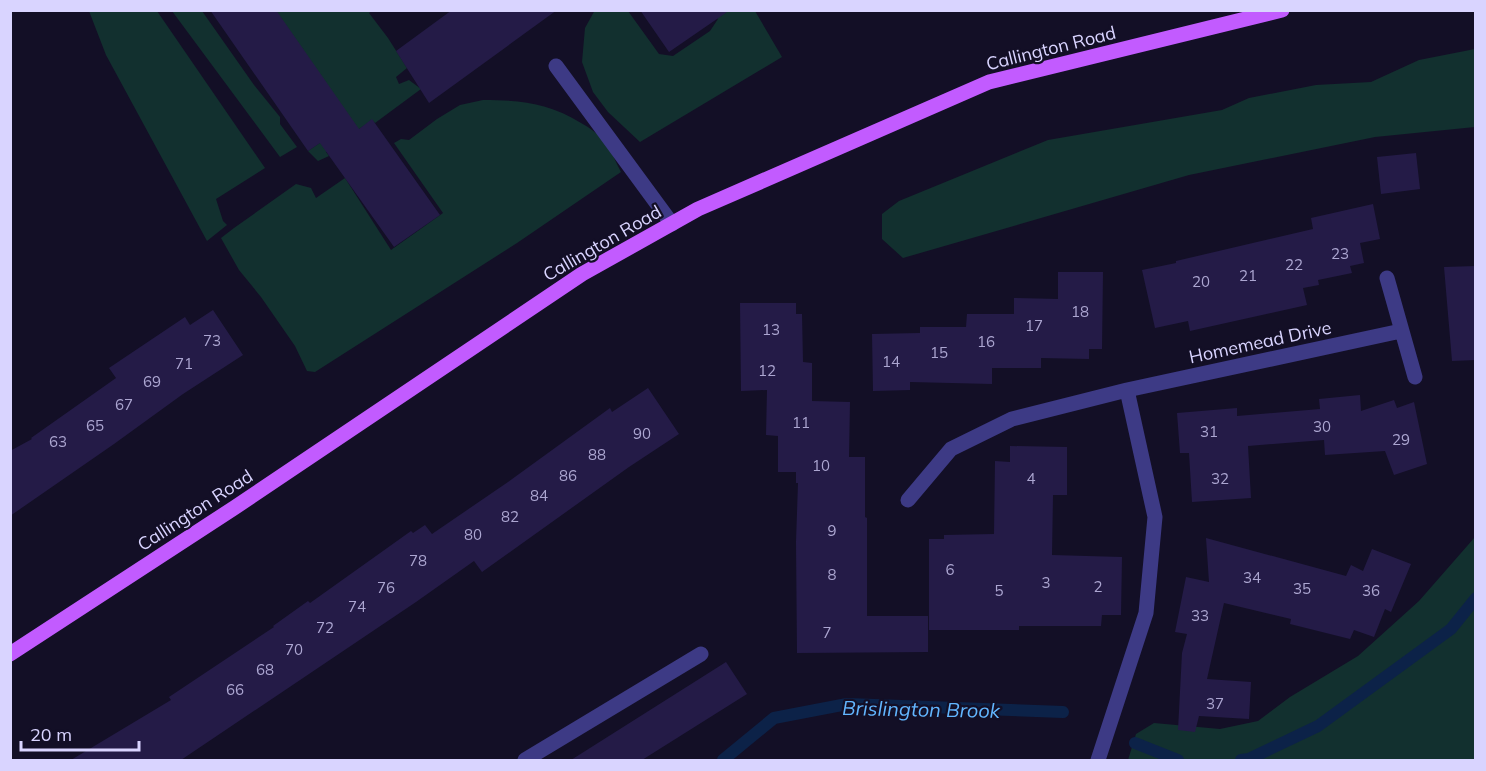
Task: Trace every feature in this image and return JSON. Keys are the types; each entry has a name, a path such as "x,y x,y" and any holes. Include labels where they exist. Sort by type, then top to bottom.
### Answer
{"main road":[{"name":"Callington Road","path":"10,654 243,502 582,274 698,209 989,82 1282,10"}],"street":[{"path":"556,66 672,224"},
{"path":"1388,278 1414,377"},
{"name":"Homemead Drive","path":"908,501 951,449 1012,419 1127,390 1401,331"},
{"path":"1098,760 1146,613 1155,517 1127,390"},
{"path":"525,760 701,654"}],"green space":[{"path":"595,10 628,11 659,54 673,56 710,31 718,19 711,11 755,11 782,57 640,142 608,112 593,92 582,62 585,28"},
{"path":"89,11 157,11 265,168 216,199 223,221 227,225 207,241 106,55"},
{"path":"172,11 202,11 254,85 280,117 280,124 297,147 280,157"},
{"path":"276,11 372,11 369,13 407,68 396,77 399,84 409,80 421,89 375,123 372,120 326,152 329,156 318,161 308,151 352,121"},
{"path":"1475,49 1475,127 1375,137 1189,175 903,258 882,239 882,214 899,201 1048,140 1222,110 1249,98 1316,85 1371,82 1419,60"},
{"path":"483,100 534,104 569,116 604,140 621,172 517,243 315,372 307,371 295,346 239,270 221,238 296,184 311,188 316,198 345,178 391,250 443,213 394,143 401,139 409,140 460,105"},
{"path":"1475,537 1475,760 1128,760 1136,734 1154,723 1220,729 1258,721 1290,697 1358,656 1419,601"}],"building":[{"path":"210,10 276,10 359,129 372,119 440,215 394,247 320,143 308,151"},
{"path":"452,10 557,10 429,103 396,51"},
{"path":"640,10 730,10 669,52"},
{"path":"1416,153 1420,189 1381,194 1377,157"},
{"path":"1373,204 1380,239 1360,243 1364,263 1350,266 1352,273 1318,280 1319,285 1303,288 1307,305 1190,331 1188,321 1155,328 1142,270 1313,229 1311,218"},
{"path":"1476,266 1476,360 1452,361 1444,267"},
{"path":"1058,272 1103,272 1102,349 1089,349 1089,359 1041,358 1041,368 992,368 992,384 910,382 910,390 873,391 872,334 920,333 920,327 966,327 967,314 1014,314 1014,298 1058,299"},
{"path":"740,303 796,303 796,314 802,314 803,362 812,363 812,401 850,402 849,457 865,457 867,616 928,616 928,652 797,653 798,483 796,483 796,472 778,472 778,436 766,435 767,390 741,391"},
{"path":"213,310 243,355 183,394 10,516 10,451 32,439 116,378 109,368 185,317 190,325"},
{"path":"648,388 679,434 482,572 474,561 181,760 71,760 171,700 169,697 274,627 308,601 310,603 411,531 413,533 425,525 432,534 610,408 612,412"},
{"path":"1360,395 1361,411 1394,400 1397,408 1414,402 1427,464 1394,475 1385,451 1325,455 1324,440 1248,446 1251,498 1192,502 1189,453 1180,453 1177,413 1237,408 1237,416 1320,409 1319,399"},
{"path":"1010,446 1067,447 1067,495 1053,495 1052,555 1122,557 1121,615 1102,615 1101,626 1019,626 1019,630 929,630 929,539 944,539 944,535 994,534 995,461 1010,462"},
{"path":"1206,538 1346,576 1351,565 1363,571 1372,549 1411,564 1391,612 1385,609 1374,637 1354,630 1350,639 1290,624 1291,619 1224,603 1207,679 1251,682 1249,719 1199,716 1195,732 1178,730 1182,653 1187,634 1175,632 1186,577 1209,582"},
{"path":"726,662 747,694 642,760 571,760"}],"waterway":[{"name":"Brislington Brook","path":"1241,760 1249,759 1318,726 1451,629 1476,598"},
{"name":"Brislington Brook","path":"723,760 774,718 847,704 1063,712"},
{"name":"Brislington Brook","path":"1135,743 1178,760"}]}
